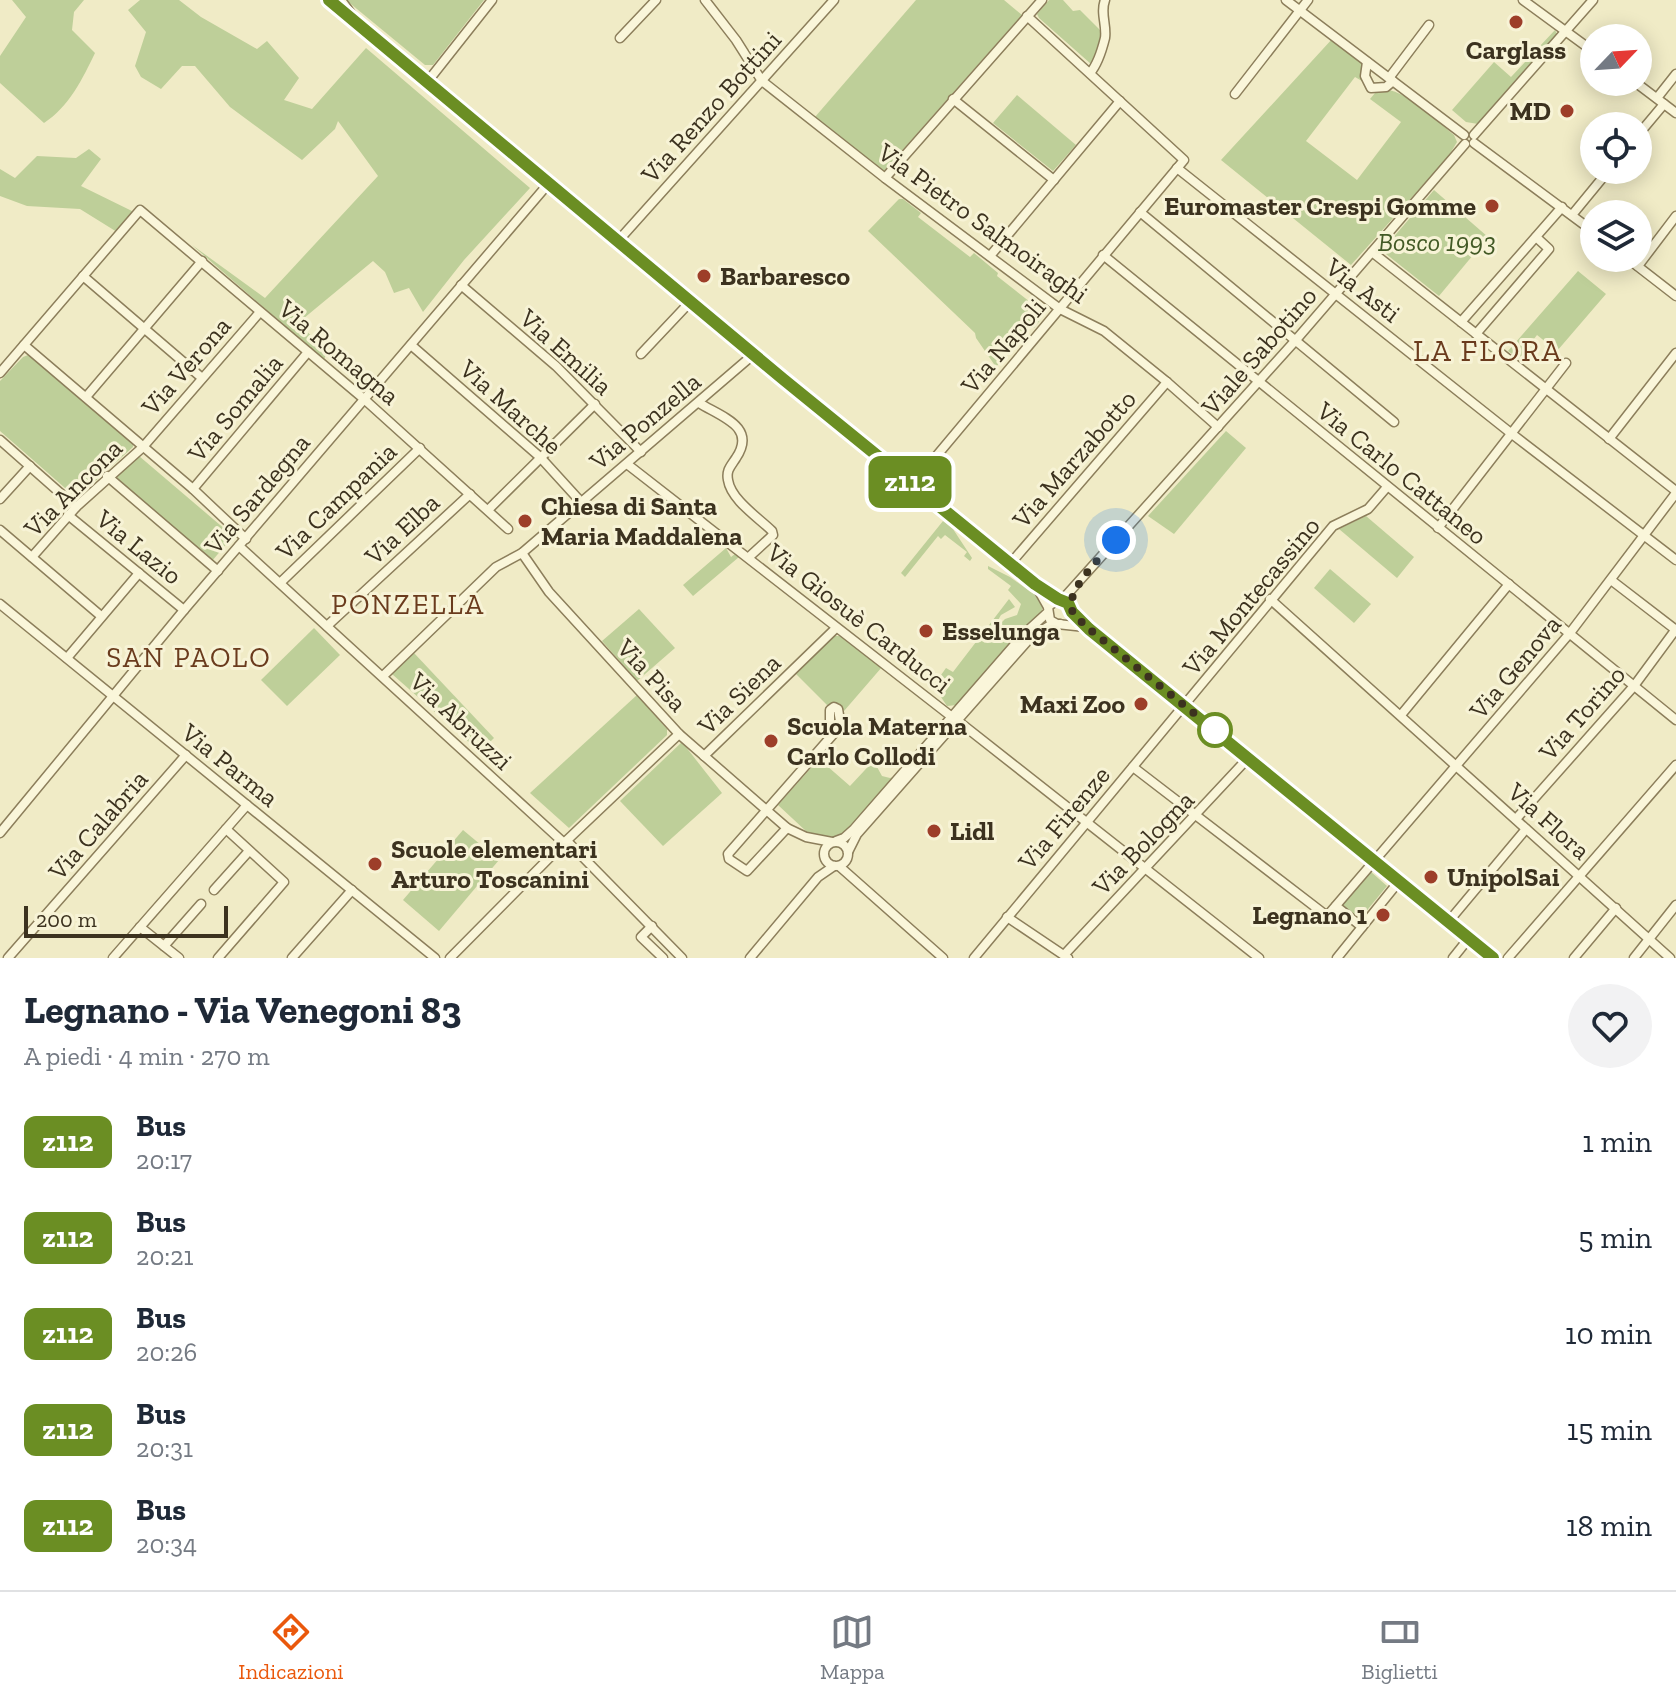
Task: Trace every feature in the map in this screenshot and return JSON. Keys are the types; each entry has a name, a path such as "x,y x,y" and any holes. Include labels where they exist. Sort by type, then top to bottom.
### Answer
{"street":[{"path":"329,0 754,354 1010,564 1060,600 1089,629 1493,958"},
{"path":"341,0 357,22"},
{"path":"428,81 492,0"},
{"path":"620,38 656,0"},
{"name":"Via Pietro Salmoiraghi","path":"705,0 762,81 1060,309 1104,331 1218,427"},
{"name":"Via Renzo Bottini","path":"618,241 834,0"},
{"path":"885,178 1042,0"},
{"path":"1090,73 1097,65 1105,37 1102,11 1105,0"},
{"path":"1286,0 1580,221"},
{"path":"1235,94 1308,0"},
{"path":"1523,0 1580,42"},
{"name":"Viale Sabotino","path":"1060,600 1295,341 1593,0"},
{"path":"990,256 1120,101 1027,16"},
{"path":"1367,62 1365,76 1371,88 1386,87 1429,25"},
{"path":"1652,113 1676,74"},
{"path":"1652,95 1676,113"},
{"path":"953,99 1054,180"},
{"name":"Via Napoli","path":"913,484 1184,160 1120,101"},
{"name":"Via Asti","path":"1177,168 1676,560"},
{"name":"Via Sardegna","path":"0,833 362,397 411,345 549,183"},
{"path":"1572,215 1597,184"},
{"path":"1461,322 1562,207"},
{"name":"Via Romagna","path":"83,276 140,210 362,397 508,529"},
{"path":"1140,212 1394,422"},
{"path":"1652,248 1676,216"},
{"path":"1476,334 1549,249 1536,237"},
{"path":"1372,252 1676,492"},
{"name":"Via Carlo Cattaneo","path":"1103,255 1676,720"},
{"path":"86,397 202,261"},
{"path":"1646,272 1676,296"},
{"path":"1502,275 1516,287"},
{"path":"0,373 83,276 202,378"},
{"name":"Via Emilia","path":"461,285 556,366 641,452"},
{"path":"641,354 691,301"},
{"name":"Via Verona","path":"143,447 260,312"},
{"path":"24,345 193,489 246,539"},
{"name":"Via Marche","path":"411,345 540,457 581,502"},
{"name":"Via Somalia","path":"193,489 308,352"},
{"path":"1609,439 1676,353"},
{"name":"Via Ponzella","path":"383,676 496,567 522,553 754,354"},
{"path":"1438,528 1566,363"},
{"name":"Via Marzabotto","path":"1010,564 1167,382"},
{"path":"699,403 740,429 745,438 744,447 728,469 728,482 732,491 773,535 749,557"},
{"path":"488,510 595,404"},
{"path":"0,440 76,507"},
{"name":"Via Ancona","path":"32,557 107,476 143,447"},
{"name":"Via Campania","path":"280,583 420,448"},
{"name":"Via Giosuè Carducci","path":"627,464 1259,958"},
{"path":"0,499 30,466"},
{"path":"107,476 218,571"},
{"name":"Via Montecassino","path":"1185,705 1333,526 1368,509 1387,487"},
{"name":"Via Genova","path":"1196,817 1327,916 1570,633 1676,492"},
{"name":"Via Elba","path":"327,626 470,494"},
{"name":"Via Lazio","path":"68,515 184,610"},
{"path":"0,530 101,616"},
{"name":"Via Abruzzi","path":"239,546 564,843 569,843 682,958"},
{"name":"Via Pisa","path":"522,553 549,592 679,734 787,828 806,837 834,841"},
{"path":"67,658 139,573"},
{"path":"1611,580 1676,630"},
{"name":"Viale Sabotino","path":"1071,609 1079,581"},
{"path":"1035,584 1050,620 1089,629"},
{"path":"1401,715 1509,584"},
{"name":"Via Flora","path":"1270,599 1670,958"},
{"path":"750,958 818,877 848,855 857,834 1024,634 1060,600"},
{"name":"Via Parma","path":"0,604 435,958"},
{"path":"818,877 826,847 854,829 1031,637 1070,619 1071,609"},
{"name":"Via Siena","path":"704,756 836,628"},
{"name":"Via Torino","path":"1516,819 1634,686 1676,630"},
{"name":"Via Firenze","path":"974,958 1185,705"},
{"path":"450,958 564,843 679,734"},
{"path":"787,828 747,871 729,859 728,854 830,737"},
{"name":"Via Calabria","path":"8,958 186,755"},
{"name":"Via Bologna","path":"1066,957 1249,757"},
{"path":"1508,958 1676,765"},
{"path":"1133,767 1196,817"},
{"path":"113,958 247,805"},
{"path":"218,958 284,882 226,829"},
{"path":"1449,921 1526,829"},
{"name":"Via Pisa","path":"806,837 824,857"},
{"path":"834,841 846,846 858,885"},
{"path":"214,890 249,851"},
{"path":"824,857 943,958"},
{"path":"1337,958 1400,880"},
{"path":"292,958 352,890"},
{"path":"164,946 201,904"},
{"path":"1634,958 1676,905"},
{"path":"1336,906 1362,927"},
{"path":"1574,958 1616,908"},
{"path":"1007,917 1066,957"},
{"path":"652,926 641,937 663,958"},
{"path":"140,927 179,958"},
{"path":"1453,958 1469,938"}],"green space":[{"path":"12,0 84,0 74,12 72,30 95,53 68,100 44,123 0,83 0,56 26,17"},
{"path":"140,0 179,0 201,17 257,49 267,41 299,78 284,100 312,109 366,48 530,188 464,260 423,312 409,288 394,293 385,272 373,261 298,323 327,351 324,360 192,245 265,298 378,176 338,121 335,129 302,160 230,107 195,66 182,66 161,89 141,77 135,66 146,32 128,10"},
{"path":"346,0 484,0 433,65 425,65"},
{"path":"916,0 1004,0 1022,15 883,172 815,117"},
{"path":"1049,0 1063,0 1073,11 1080,10 1103,33 1091,64 1039,18 1037,14"},
{"path":"1555,30 1558,36 1478,124 1466,122 1452,110 1494,62 1511,77"},
{"path":"1333,38 1362,60 1367,84 1355,77 1306,141 1357,180 1401,122 1370,99 1375,93 1372,90 1382,89 1416,103 1454,135 1457,142 1448,157 1351,265 1221,160"},
{"path":"1017,95 1076,145 1053,171 993,123"},
{"path":"89,149 101,159 81,186 134,212 117,232 80,209 27,206 0,196 0,169 15,178 37,156 76,158"},
{"name":"Bosco 1993","path":"1434,190 1488,237 1439,296 1386,254 1385,247"},
{"path":"899,199 921,213 918,217 970,257 974,253 998,273 997,276 1039,309 1042,306 1048,310 1034,328 1029,325 996,367 975,333 868,231"},
{"path":"1578,271 1606,294 1557,351 1537,335 1519,359 1508,351"},
{"path":"28,355 133,444 81,494 73,495 0,431 0,381"},
{"path":"1226,431 1246,448 1174,534 1148,516"},
{"path":"139,456 233,536 212,561 114,477"},
{"path":"1366,516 1414,557 1397,578 1339,529"},
{"path":"943,521 953,529 972,558 970,561 964,556 967,552 945,535 941,539 938,536 905,577 901,573"},
{"path":"726,548 731,557 735,554 739,557 693,596 683,585"},
{"path":"988,566 1010,577 1042,600 1042,612 1014,635 1004,635 999,625 1017,615 1021,604 1008,590 1011,586"},
{"path":"1330,569 1371,604 1354,623 1314,588"},
{"path":"1009,599 1015,607 1001,615 994,627 1002,639 1015,640 957,705 947,706 941,697 942,688 938,687 941,675 946,668 953,672"},
{"path":"639,609 675,648 637,681 602,641"},
{"path":"314,628 340,655 287,706 261,680"},
{"path":"833,636 841,636 882,667 844,711 839,703 828,706 795,673"},
{"path":"414,653 494,738 480,752 392,674"},
{"path":"637,695 667,729 667,735 569,828 530,793"},
{"path":"682,742 722,793 663,846 620,801"},
{"path":"878,756 886,764 877,767 882,776 896,776 899,779 837,848 822,846 778,805 819,759 850,786"},
{"path":"463,830 499,860 439,931 403,900"},
{"path":"1370,871 1387,886 1359,920 1342,906"}],"bus line":[{"name":"z112","path":"329,0 1035,584 1068,603 1072,612 1089,629 1493,958"}],"place":[{"name":"Carglass","path":"1516,22"},
{"name":"MD","path":"1567,111"},
{"name":"Euromaster Crespi Gomme","path":"1492,206"},
{"name":"Barbaresco","path":"704,276"},
{"name":"Chiesa di Santa Maria Maddalena","path":"525,521"},
{"name":"Esselunga","path":"926,631"},
{"name":"Maxi Zoo","path":"1141,704"},
{"name":"Scuola Materna Carlo Collodi","path":"771,741"},
{"name":"Lidl","path":"934,831"},
{"name":"Scuole elementari Arturo Toscanini","path":"375,864"},
{"name":"UnipolSai","path":"1431,877"},
{"name":"Legnano 1","path":"1383,915"}],"district":[{"name":"LA FLORA","path":"1488,351"},
{"name":"PONZELLA","path":"408,604"},
{"name":"SAN PAOLO","path":"189,657"}],"route":[{"path":"1116,540 1079,581 1072,612 1215,730"}]}
